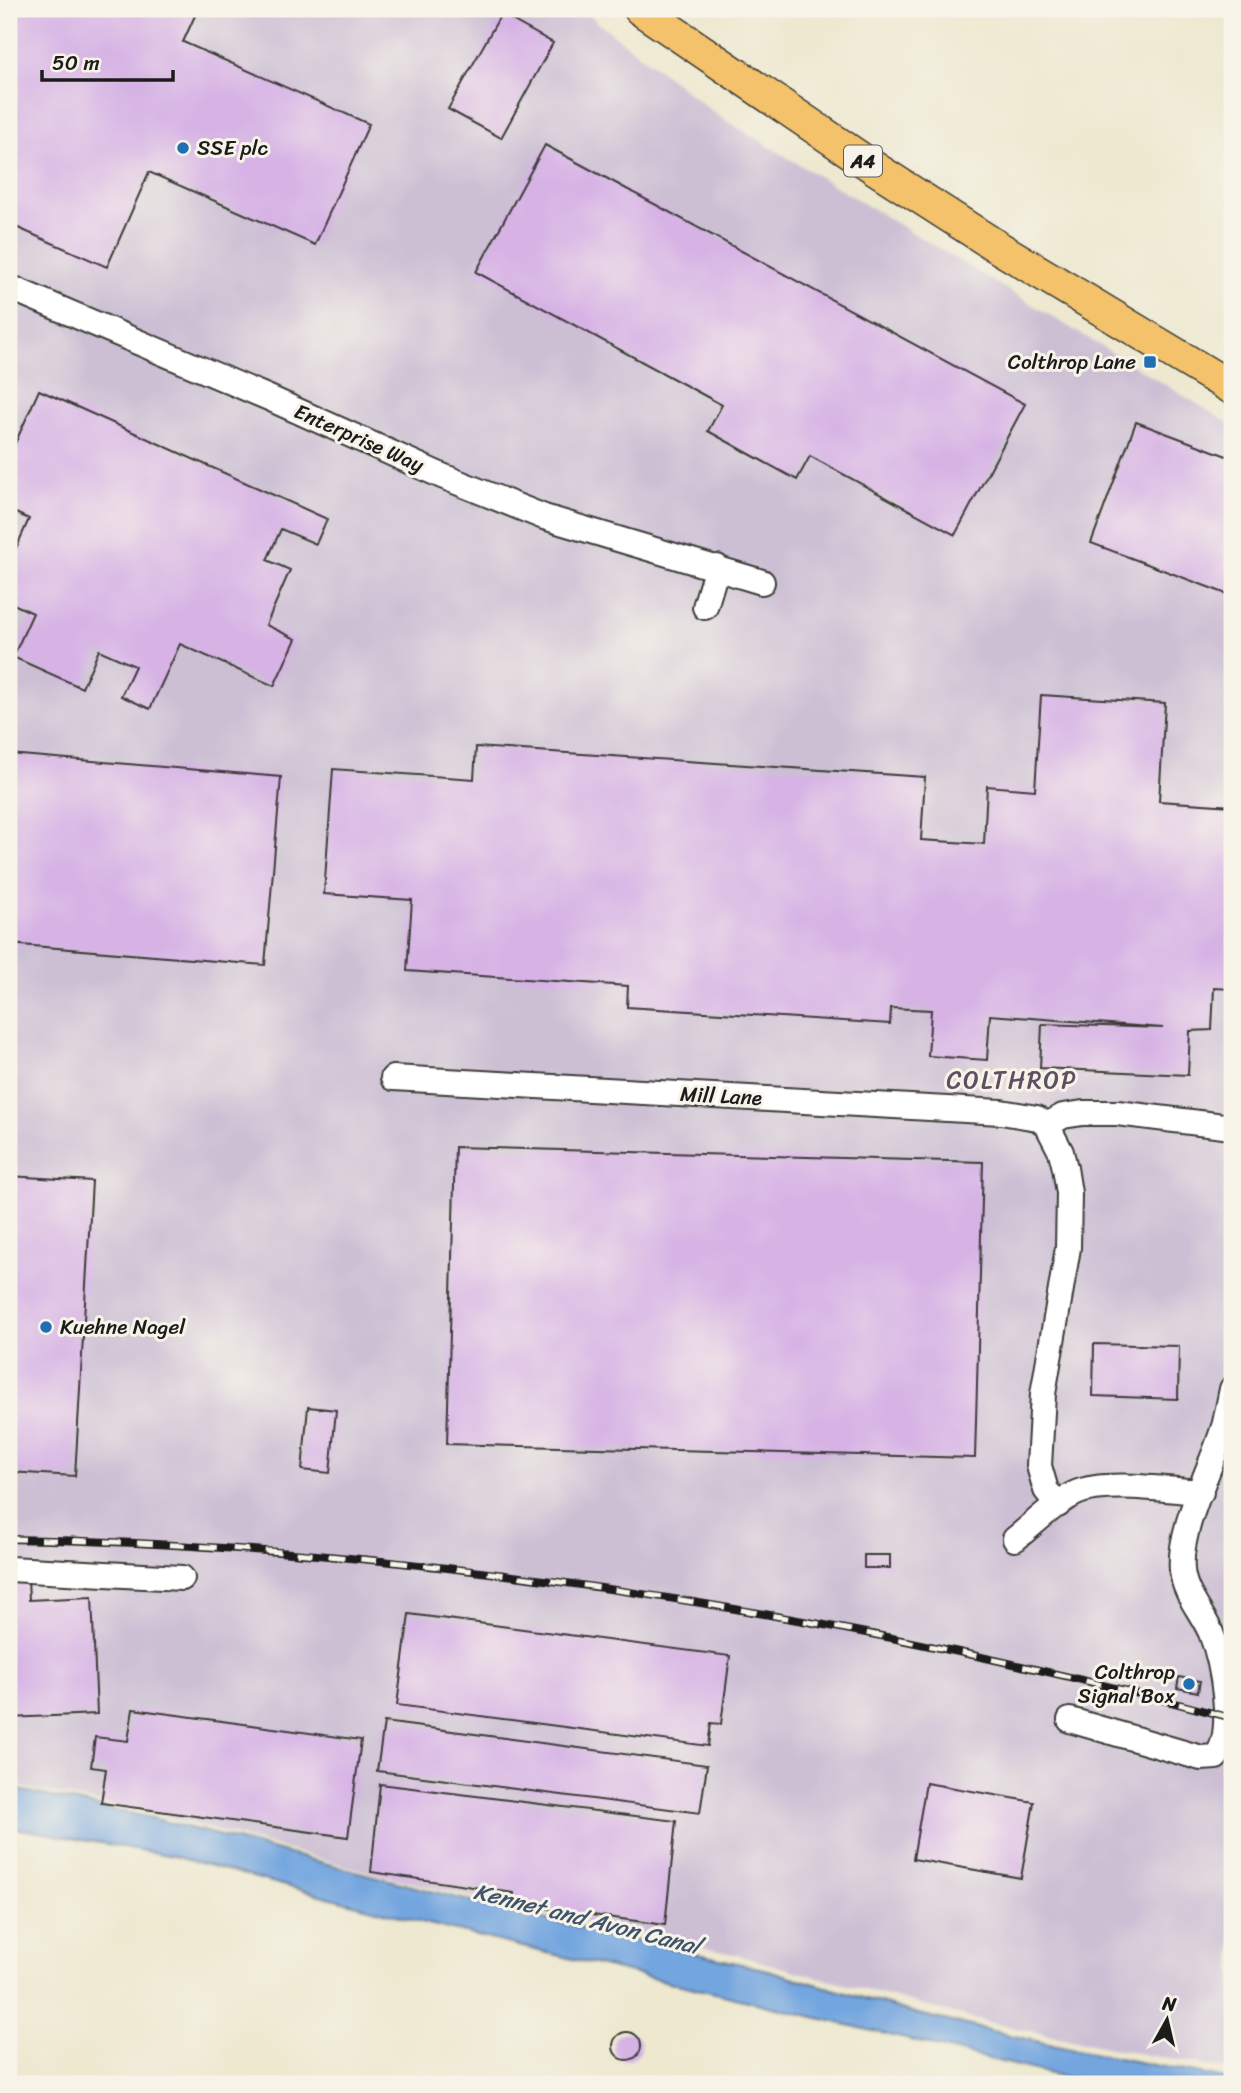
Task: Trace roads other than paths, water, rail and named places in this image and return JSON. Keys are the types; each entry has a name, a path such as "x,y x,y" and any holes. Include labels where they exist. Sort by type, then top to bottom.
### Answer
{"main road":[{"name":"A4","path":"640,9 873,167 996,246 1232,388"}],"street":[{"name":"Enterprise Way","path":"9,287 269,398 442,477 544,517 762,582"},
{"path":"705,607 717,567"},
{"name":"Mill Lane","path":"393,1078 1001,1112 1037,1118 1047,1125"},
{"path":"1058,1505 1046,1490 1039,1466 1043,1394 1068,1248 1069,1193 1061,1152 1047,1125 1063,1116 1106,1113 1232,1127"},
{"path":"1070,1720 1200,1758 1226,1756 1226,1727 1217,1649 1203,1617 1189,1595 1182,1571 1184,1541 1229,1424 1232,1390"},
{"path":"1015,1539 1077,1493 1097,1488 1129,1487 1201,1492"},
{"path":"9,1569 182,1578"}],"water":[{"path":"9,1788 152,1818 496,1908 768,1970 918,2014 1066,2048 1232,2080 1232,2084 1093,2084 448,1929 173,1856 9,1827"}],"railway":[{"path":"9,1539 163,1544 317,1555 626,1591 931,1646 1083,1680 1232,1718"}],"place":[{"name":"SSE plc","path":"183,148"},
{"name":"Colthrop Lane","path":"1150,362"},
{"name":"Kuehne Nagel","path":"46,1327"},
{"name":"Colthrop Signal Box","path":"1189,1684"}],"district":[{"name":"COLTHROP","path":"1012,1080"}],"water label":[{"name":"Kennet and Avon Canal","path":"587,1919"}]}
